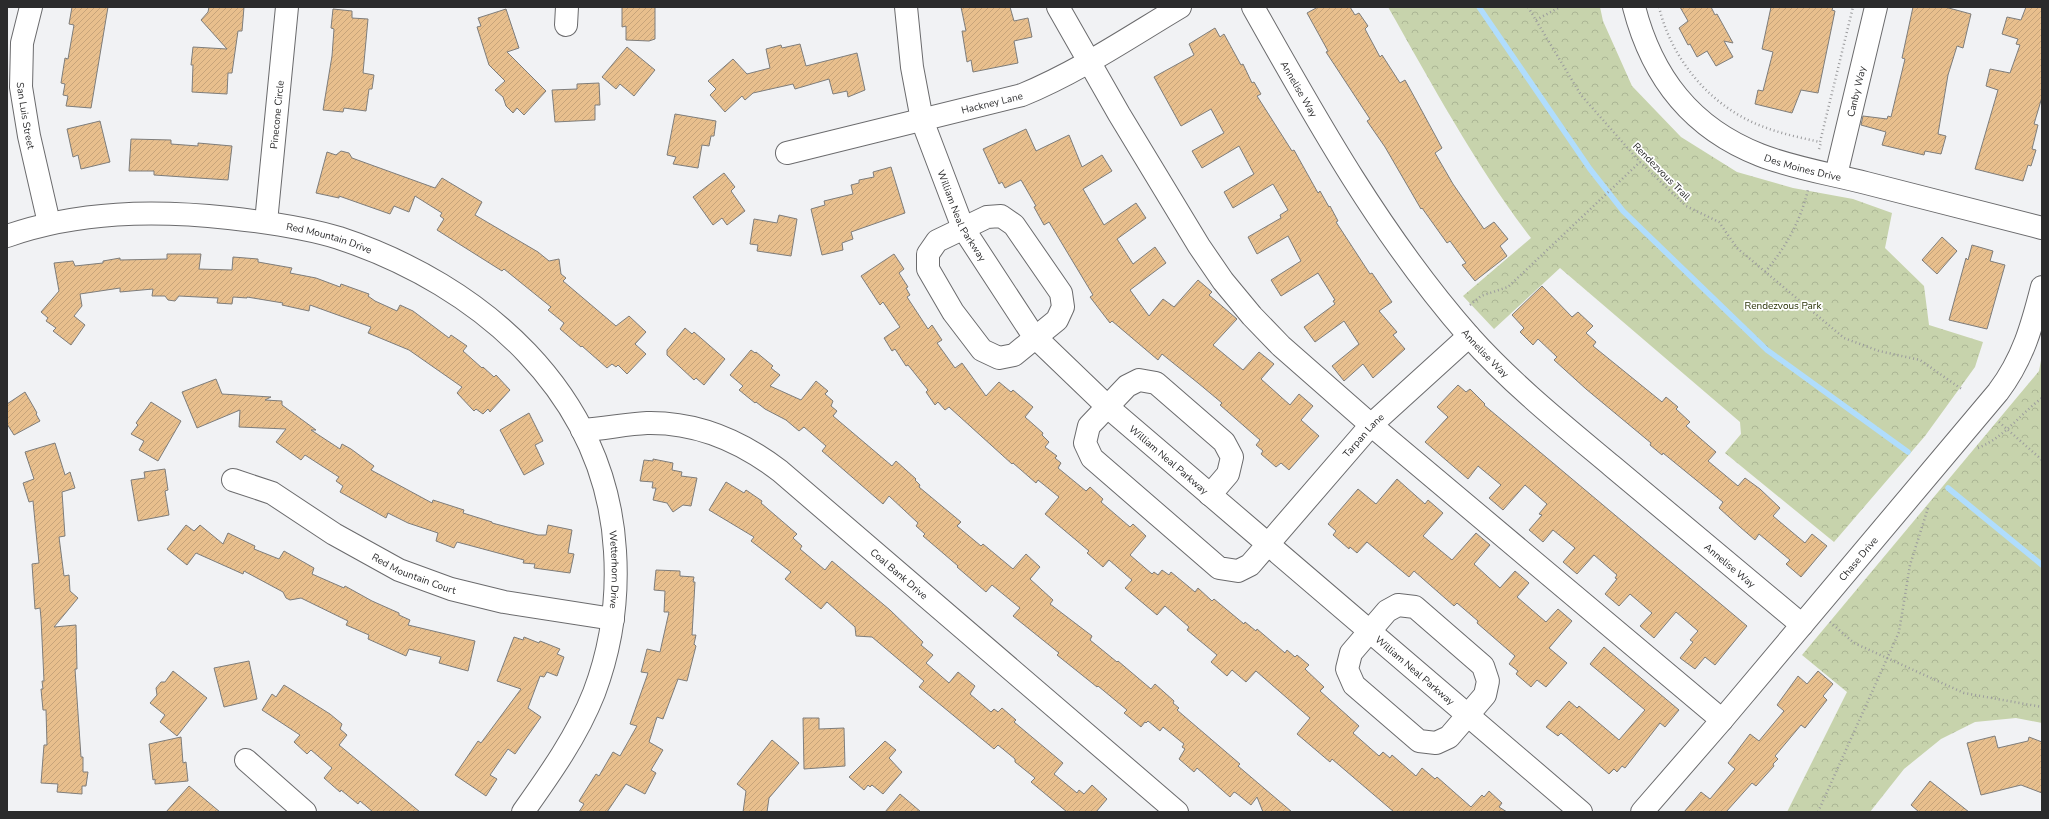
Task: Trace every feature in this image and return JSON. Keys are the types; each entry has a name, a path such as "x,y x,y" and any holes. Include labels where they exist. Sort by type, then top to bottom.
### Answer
{"street":[{"name":"San Luis Street","path":"32,7 22,43 21,87 29,136 49,223"},
{"name":"Pinecone Circle","path":"266,222 287,7"},
{"name":"William Neal Parkway","path":"906,7 912,68 922,120 963,228 1035,338 1108,406 1210,496 1581,812"},
{"path":"1058,7 1088,62 1195,240 1223,281 1252,316 1281,346 1371,425 1722,720"},
{"name":"Hackney Lane","path":"787,153 1022,95 1052,83 1180,7"},
{"name":"Annelise Way","path":"1253,7 1365,199 1413,268 1469,336 1506,373 1563,425 1802,625"},
{"name":"Des Moines Drive","path":"1634,7 1642,37 1664,80 1684,105 1707,125 1733,142 1761,155 2042,228"},
{"name":"Canby Way","path":"1836,175 1876,7"},
{"name":"Red Mountain Drive","path":"7,236 49,223 120,214 163,214 266,222 294,226 338,238 392,258 443,285 467,301 516,340 543,370 564,398 582,430"},
{"path":"1001,216 1014,225 1061,293 1063,307 1057,320 1014,355 999,358 982,350 953,312 928,270 928,254 937,241 963,228 987,217 1001,216"},
{"name":"Chase Drive","path":"1642,812 1802,625 1922,497 1952,447 2006,381 2022,354 2031,331 2042,287"},
{"name":"Tarpan Lane","path":"1210,496 1228,474 1232,457 1224,442 1156,383 1139,380 1127,386 1089,426 1085,442 1092,458 1219,568 1238,571 1250,565 1371,425 1469,336"},
{"name":"Coal Bank Drive","path":"582,430 646,423 677,425 698,429 728,438 758,454 780,471 1177,812"},
{"name":"Wetterhorn Drive","path":"524,812 558,762 580,725 595,692 605,656 613,618 616,569 614,531 609,503 597,464 582,430"},
{"name":"Red Mountain Court","path":"233,480 272,493 334,534 399,570 451,589 504,602 613,618"},
{"path":"1398,605 1415,607 1483,666 1488,681 1485,694 1467,716 1449,737 1436,743 1419,741 1354,685 1347,669 1351,652 1387,611 1398,605"},
{"path":"246,760 305,812"}],"path":[{"name":"Rendezvous Trail","path":"1528,7 1581,95 1640,162 1686,206 1719,222 1737,248 1844,338 1879,351 1920,360 1963,390"},
{"path":"1536,20 1560,7"},
{"path":"1659,7 1672,44 1685,66 1705,89 1722,104 1742,117 1763,127 1820,142"},
{"path":"1819,149 1853,7"},
{"path":"1469,306 1482,296 1508,288 1640,162"},
{"path":"1765,272 1792,235 1804,206 1809,185"},
{"path":"1975,450 1988,444 2008,430 2031,406 2042,398"},
{"path":"1999,422 2042,460"},
{"path":"1818,812 1899,632 1922,497"},
{"path":"1829,622 1854,643 1964,693 2042,707"}],"green space":[{"name":"Rendezvous Park","path":"1388,7 1600,7 1603,21 1632,86 1681,137 1737,172 1793,188 1853,199 1892,213 1885,248 1924,286 1929,325 1983,342 1975,367 1925,436 1834,542 1725,453 1741,434 1740,422 1560,268 1494,329 1463,296 1531,238 1473,154"},
{"path":"2042,355 2042,723 2016,718 1975,722 1941,739 1904,769 1870,812 1787,812 1847,692 1802,655 2039,371"}],"building":[{"path":"72,7 108,7 91,108 66,106 68,96 63,95 65,84 61,83 65,58 68,59 74,25 69,24"},
{"path":"209,7 244,7 242,31 238,31 232,73 228,73 227,94 192,92 193,65 191,65 193,47 227,49 201,20 208,12"},
{"path":"622,7 655,7 655,39 649,41 626,40 626,26 622,27"},
{"path":"961,7 1010,7 1014,21 1028,18 1032,37 1014,41 1018,63 973,72 971,60 967,62 962,31 966,31"},
{"path":"1318,7 1350,7 1355,15 1359,13 1368,26 1365,29 1380,57 1382,55 1400,83 1405,80 1416,100 1442,148 1435,153 1453,184 1484,229 1494,222 1508,239 1500,246 1507,256 1475,281 1462,265 1466,263 1450,241 1447,243 1422,208 1421,209 1385,147 1367,121 1370,119 1326,52 1328,51 1307,13"},
{"path":"1680,7 1711,7 1715,15 1717,14 1733,43 1724,41 1733,57 1716,66 1707,51 1697,57 1690,44 1688,45 1679,28 1688,21"},
{"path":"1771,7 1833,7 1832,10 1835,11 1818,93 1801,90 1792,113 1755,104 1758,90 1763,91 1773,52 1762,49"},
{"path":"1913,7 1945,7 1971,14 1963,48 1957,46 1948,75 1938,134 1946,136 1941,154 1925,151 1924,155 1882,145 1886,132 1861,125 1863,116 1887,119 1888,116 1891,117 1905,59 1902,58"},
{"path":"2026,7 2042,7 2042,97 2034,124 2038,125 2032,149 2036,150 2031,166 2028,165 2023,181 1975,169 1998,90 1986,86 1990,69 2010,73 2020,45 2016,44 2018,39 2002,34 2007,17 2021,20"},
{"path":"333,9 352,11 352,18 368,19 363,73 374,75 372,89 369,89 366,111 344,108 343,112 323,110 332,56 334,29 331,28"},
{"path":"506,9 519,48 507,52 546,91 524,115 517,108 513,113 506,106 503,97 495,90 505,81 489,65 477,27 481,26 478,18"},
{"path":"1215,28 1220,37 1224,34 1241,65 1243,64 1252,83 1254,82 1261,94 1257,96 1292,151 1294,150 1318,193 1320,191 1329,207 1330,206 1338,221 1336,222 1370,274 1372,273 1392,302 1379,311 1397,332 1393,335 1405,349 1373,378 1363,364 1344,381 1332,366 1359,344 1344,321 1315,342 1304,327 1335,304 1333,301 1335,300 1318,273 1281,296 1271,280 1301,261 1288,236 1257,254 1248,237 1281,218 1280,215 1288,210 1273,184 1233,208 1224,192 1254,174 1239,146 1202,168 1192,151 1224,133 1211,109 1181,126 1154,77 1194,55 1189,44"},
{"path":"800,44 806,66 857,53 865,90 848,97 847,91 833,94 829,79 795,89 793,84 753,93 745,100 742,96 725,112 710,95 716,89 708,81 733,59 747,74 770,68 766,49 781,45 782,48"},
{"path":"627,47 655,70 634,96 620,84 616,89 602,77"},
{"path":"599,83 600,105 595,105 595,120 555,122 552,90 577,89 577,84"},
{"path":"675,114 716,121 714,136 711,136 709,146 702,145 698,168 673,164 676,157 667,155"},
{"path":"100,121 110,162 81,169 78,155 73,157 67,129"},
{"path":"1026,129 1036,151 1069,135 1082,167 1102,155 1112,171 1083,189 1104,225 1136,203 1146,218 1117,239 1133,264 1155,247 1166,263 1130,290 1149,316 1163,299 1174,307 1198,280 1212,292 1209,295 1237,319 1213,345 1243,370 1259,352 1274,364 1261,379 1290,405 1299,394 1313,406 1301,420 1319,436 1289,470 1281,463 1276,467 1261,454 1263,451 1256,445 1260,440 1220,405 1222,403 1198,383 1162,354 1158,360 1112,321 1110,323 1090,297 1093,295 1049,222 1044,225 1034,207 1036,206 1021,180 1005,188 1002,182 999,184 983,149"},
{"path":"131,139 171,140 171,144 198,146 198,143 232,146 228,180 154,175 154,171 129,171"},
{"path":"341,151 349,153 352,158 435,188 442,178 482,202 475,215 538,252 549,261 559,259 561,274 566,278 563,281 616,326 629,316 646,332 635,344 646,354 627,374 618,365 616,367 612,364 607,368 560,329 564,323 548,310 551,307 504,269 502,271 437,230 444,219 440,216 442,213 415,196 409,212 394,206 390,214 339,196 339,198 316,193 327,152 336,155"},
{"path":"891,167 905,213 851,232 853,239 842,243 843,250 822,255 811,209 825,205 824,201 853,194 851,185 859,183 859,180 874,177 873,172"},
{"path":"724,173 735,187 731,191 745,211 727,225 722,218 713,225 693,197"},
{"path":"779,215 797,219 791,256 757,251 758,245 750,244 754,219 777,223"},
{"path":"1942,237 1957,251 1937,274 1922,260"},
{"path":"1972,245 1993,251 1990,261 2005,265 1987,329 1949,320 1966,258 1968,260"},
{"path":"167,254 201,254 199,269 232,270 233,257 258,259 258,262 292,268 290,273 316,278 340,287 341,284 369,294 368,296 375,301 397,311 400,305 413,311 449,338 451,335 467,346 463,351 494,377 496,375 510,390 490,412 488,409 483,414 476,409 474,411 457,393 462,387 409,350 368,333 371,327 310,305 309,311 282,305 283,303 247,297 233,297 232,304 217,303 218,298 179,296 175,301 168,300 165,296 152,296 153,289 120,292 120,288 80,294 82,306 74,316 85,325 71,345 53,331 56,328 46,321 48,318 41,312 59,291 54,263 73,261 75,266 103,263 103,261 120,258 120,260 167,259"},
{"path":"894,254 904,269 899,273 908,287 906,288 910,295 907,297 928,329 932,325 942,340 937,343 955,368 962,363 986,396 999,382 1011,392 1013,390 1033,407 1025,417 1043,433 1042,435 1049,442 1045,447 1057,456 1055,458 1061,463 1058,468 1086,491 1090,487 1103,499 1101,502 1130,527 1133,524 1146,536 1130,555 1152,574 1154,572 1158,575 1162,570 1169,575 1171,572 1195,592 1198,588 1212,601 1214,599 1244,624 1245,622 1256,631 1257,629 1285,653 1287,650 1295,657 1297,655 1309,665 1305,669 1324,687 1320,691 1359,726 1353,733 1379,756 1383,752 1390,758 1392,755 1416,776 1422,768 1435,779 1437,777 1471,807 1482,795 1484,797 1489,791 1502,803 1499,807 1507,812 1394,812 1332,759 1330,762 1297,734 1310,718 1256,671 1246,682 1232,670 1227,676 1211,662 1217,655 1187,630 1189,627 1165,606 1157,615 1125,588 1132,580 1109,560 1103,567 1087,553 1089,551 1045,514 1059,497 1038,480 1036,483 1013,463 1012,464 949,407 945,410 938,402 935,405 926,392 928,390 908,365 906,366 895,349 892,351 884,338 900,327 883,302 880,305 861,276"},
{"path":"1542,286 1572,317 1578,312 1593,326 1586,333 1596,342 1593,346 1662,402 1666,397 1678,407 1676,409 1690,422 1686,426 1716,452 1708,461 1738,486 1745,478 1760,489 1780,508 1773,516 1805,543 1812,534 1827,546 1801,577 1786,564 1790,560 1759,534 1755,540 1740,527 1719,508 1723,502 1663,453 1662,455 1650,445 1651,443 1586,389 1554,360 1557,357 1538,339 1533,345 1520,332 1524,328 1512,315"},
{"path":"685,328 692,334 694,332 725,359 704,385 696,378 694,380 667,355 667,350"},
{"path":"751,350 755,353 756,352 773,366 771,368 780,375 770,386 801,400 816,381 828,391 825,394 833,401 831,406 837,411 833,416 892,466 896,461 916,479 915,480 920,485 919,487 961,522 957,526 981,546 983,544 1013,569 1026,554 1040,567 1030,579 1053,600 1050,604 1092,636 1090,640 1151,689 1155,684 1174,701 1173,703 1179,708 1177,710 1240,764 1238,766 1292,812 1263,812 1257,797 1251,805 1234,792 1230,797 1197,768 1194,772 1179,759 1185,749 1182,747 1184,744 1163,727 1160,731 1148,721 1141,727 1124,713 1127,710 1057,655 1059,653 1013,616 1020,608 992,585 986,592 923,536 925,534 916,526 918,523 889,496 883,504 822,451 826,446 804,427 799,431 786,420 765,409 756,402 755,403 739,390 743,386 730,375"},
{"path":"216,379 222,394 271,397 265,400 282,401 282,405 316,430 311,430 340,449 342,444 351,449 374,466 371,470 432,503 433,500 464,510 463,513 492,523 538,535 546,535 548,525 572,530 568,553 574,554 570,573 534,568 535,564 523,563 524,560 457,542 454,548 436,541 438,533 408,523 388,513 386,518 340,492 343,486 336,481 339,477 305,455 301,460 276,442 286,429 239,427 240,410 197,428 182,392"},
{"path":"1458,385 1466,392 1470,389 1485,404 1484,405 1747,626 1715,665 1705,657 1695,669 1680,658 1693,642 1690,640 1698,631 1676,612 1654,638 1640,626 1652,613 1630,594 1619,606 1605,594 1617,579 1615,578 1617,575 1594,555 1577,574 1563,562 1575,548 1553,530 1543,542 1529,530 1542,515 1539,514 1547,504 1525,485 1503,510 1489,498 1501,485 1478,466 1468,479 1425,442 1448,417 1437,407"},
{"path":"25,392 40,421 14,435 7,424 7,404"},
{"path":"151,402 181,421 158,461 139,450 144,441 131,434 138,425 136,423"},
{"path":"529,413 543,441 535,445 544,464 524,475 500,430"},
{"path":"55,443 65,475 70,472 75,488 62,492 65,536 59,537 64,576 69,575 70,591 78,598 54,627 76,625 77,669 75,669 81,757 83,757 83,772 88,772 86,786 82,786 82,794 57,792 58,784 41,783 44,745 47,745 46,710 43,710 41,689 43,689 42,681 44,681 41,618 40,608 35,609 32,564 39,563 33,501 29,502 23,483 34,479 25,452"},
{"path":"653,459 673,463 672,470 682,472 681,476 697,478 691,506 683,505 673,512 667,503 653,500 656,488 652,488 653,482 640,481 644,460 653,461"},
{"path":"165,469 168,490 165,491 169,515 138,521 131,480 145,478 144,472"},
{"path":"1397,479 1425,504 1428,500 1443,513 1423,536 1452,560 1476,533 1490,545 1474,564 1500,588 1515,571 1529,583 1517,597 1546,622 1558,609 1572,621 1549,648 1567,663 1546,687 1537,680 1531,687 1516,674 1518,671 1509,664 1515,656 1477,623 1478,621 1457,603 1454,606 1414,571 1409,577 1367,542 1357,553 1350,547 1349,549 1333,535 1336,531 1328,524 1358,489 1376,504"},
{"path":"726,482 744,493 746,490 762,501 761,503 797,534 793,538 802,546 800,549 825,570 832,561 890,610 923,642 921,645 933,655 926,663 949,683 958,672 975,686 970,694 991,712 994,709 998,712 1002,708 1016,720 1014,722 1063,763 1054,774 1077,793 1079,790 1084,794 1092,785 1107,799 1096,812 1067,812 1031,782 1035,778 1015,762 1015,759 998,745 994,749 919,687 924,681 872,637 856,636 855,627 827,602 821,609 785,579 791,572 751,541 754,537 709,510"},
{"path":"186,525 194,531 200,525 223,544 228,533 255,546 254,549 279,559 284,551 314,568 312,574 344,588 345,586 372,601 399,613 399,615 410,620 408,625 475,641 468,671 439,663 441,657 409,649 406,656 368,639 369,635 346,625 348,621 301,598 290,600 286,598 283,592 244,571 243,574 196,553 187,565 167,549"},
{"path":"656,570 680,571 680,576 694,577 692,635 696,635 694,644 696,646 687,681 678,679 663,719 657,717 649,742 663,750 651,770 656,773 645,794 626,784 607,812 579,812 584,804 579,801 596,774 599,776 613,752 620,756 637,726 630,724 648,673 641,672 647,649 660,652 669,612 664,612 665,591 654,590"},
{"path":"514,637 523,640 524,637 539,643 540,641 560,649 557,654 564,657 557,676 547,672 544,677 540,676 528,708 541,717 515,754 508,749 490,775 497,779 486,796 455,775 478,741 481,743 521,689 497,681"},
{"path":"1604,647 1679,710 1665,727 1660,723 1625,768 1622,766 1617,772 1614,769 1609,774 1561,733 1558,736 1546,727 1569,701 1577,708 1579,706 1619,740 1645,710 1590,664"},
{"path":"249,661 257,699 224,707 214,668"},
{"path":"173,671 207,698 177,736 160,722 165,715 150,703 157,695 156,688 161,682 165,682"},
{"path":"1818,671 1833,684 1823,696 1827,700 1805,728 1801,725 1775,756 1778,759 1773,764 1774,766 1756,786 1752,783 1726,812 1684,812 1701,792 1710,799 1735,769 1728,763 1750,734 1759,741 1784,711 1777,705 1798,676 1807,684"},
{"path":"284,685 330,714 342,724 340,729 347,735 339,745 420,812 373,812 360,801 358,804 341,790 340,792 324,778 332,768 311,750 307,754 294,742 300,735 262,710 272,694 276,697"},
{"path":"803,718 819,718 819,729 844,728 845,766 804,769"},
{"path":"1995,736 1998,748 2028,741 2029,737 2042,742 2042,793 2021,785 1981,795 1967,743"},
{"path":"181,737 183,763 186,762 188,781 155,784 155,779 153,780 149,744"},
{"path":"772,740 799,763 769,798 767,812 743,812 746,791 737,784"},
{"path":"885,741 896,750 889,758 902,772 883,794 872,785 870,787 868,785 864,790 849,777"},
{"path":"1930,781 1969,812 1919,812 1911,805"},
{"path":"189,786 220,812 166,812"},
{"path":"900,794 921,812 885,812"}],"waterway":[{"path":"1479,7 1590,169 1623,211 1767,350 1908,452"},
{"path":"1948,488 2042,565"}]}
